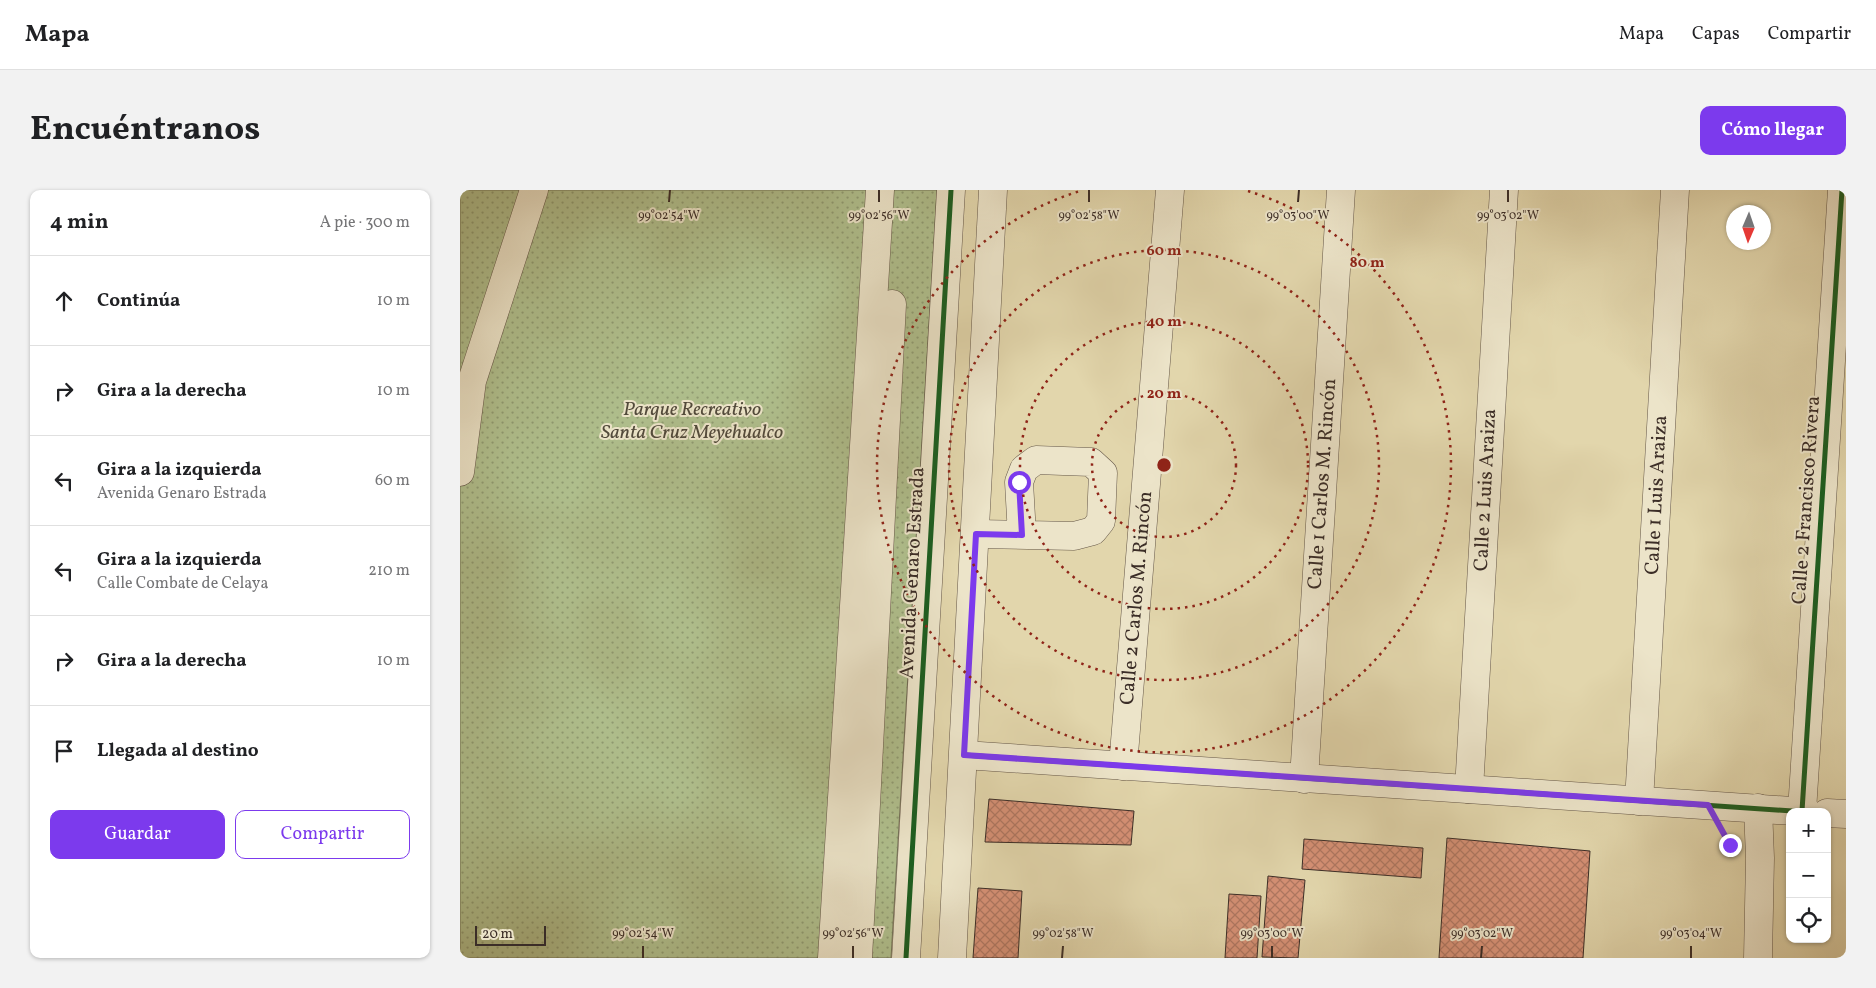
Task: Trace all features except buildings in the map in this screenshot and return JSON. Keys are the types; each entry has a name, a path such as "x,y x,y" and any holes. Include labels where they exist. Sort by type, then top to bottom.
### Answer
{"street":[{"path":"460,472 466,382 534,190"},
{"path":"832,958 880,190"},
{"path":"858,958 898,190"},
{"name":"Avenida Genaro Estrada","path":"906,958 951,190"},
{"path":"952,958 993,190"},
{"name":"Calle 2 Carlos M. Rincón","path":"1123,766 1170,190"},
{"name":"Calle 1 Carlos M. Rincón","path":"1304,779 1341,190"},
{"name":"Calle 2 Luis Araiza","path":"1469,790 1504,190"},
{"name":"Calle 1 Luis Araiza","path":"1639,801 1676,190"},
{"name":"Calle 2 Francisco Rivera","path":"1802,808 1842,190"},
{"path":"976,534 1022,535"},
{"path":"964,755 1786,811"},
{"path":"1758,808 1760,858 1758,958"},
{"path":"1831,813 1846,814"}],"path":[{"path":"1708,805 1730,845 1735,864"}],"green space":[{"name":"Parque Recreativo Santa Cruz Meyehualco","path":"460,190 937,190 891,958 460,958"}],"cycle path":[{"path":"906,958 951,190"},
{"path":"1802,808 1842,190"},
{"path":"964,755 1786,811"}],"route":[{"path":"1019,482 1022,535 976,534 964,755 1708,805 1730,845"}]}
